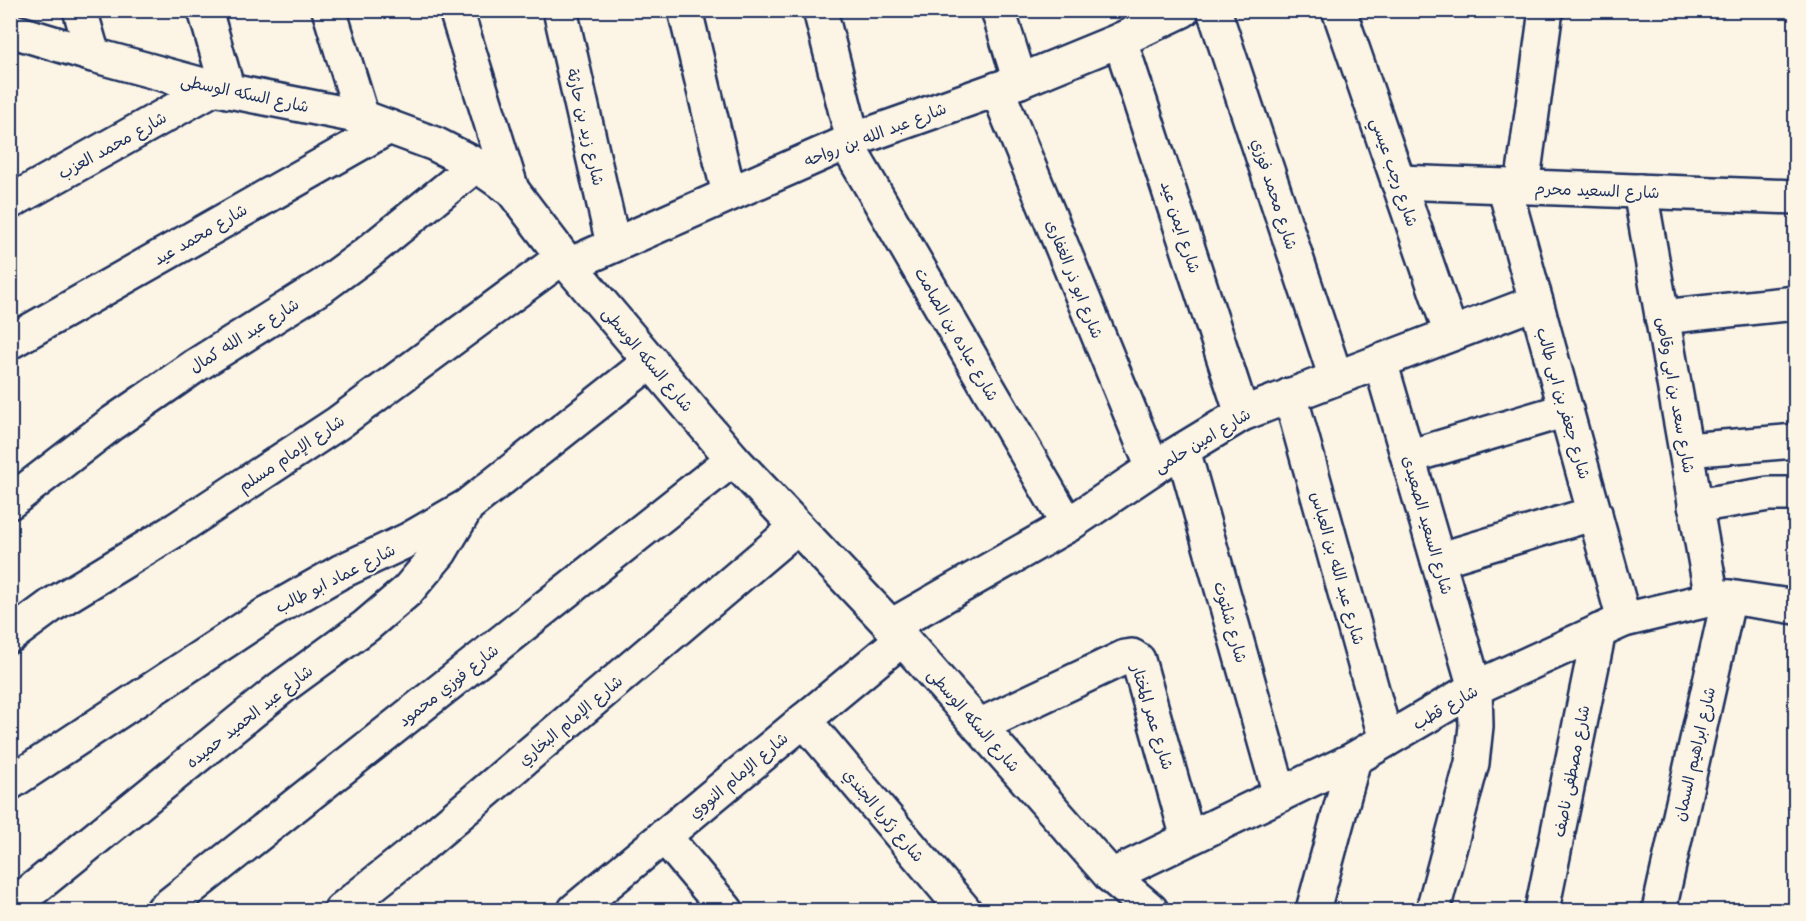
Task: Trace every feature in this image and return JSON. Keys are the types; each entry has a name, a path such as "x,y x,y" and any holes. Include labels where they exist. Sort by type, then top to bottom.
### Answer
{"street":[{"path":"80,10 93,55"},
{"path":"204,10 221,90"},
{"path":"329,10 375,122"},
{"path":"456,10 512,190"},
{"name":"شارع زيد بن حارثة","path":"560,10 614,244"},
{"path":"685,10 729,194"},
{"name":"شارع عباده بن الصامت","path":"820,10 850,141 1068,525"},
{"name":"شارع ابو ذر الغفارى","path":"998,10 1009,85 1154,468"},
{"name":"شارع عبد الله بن رواحه","path":"566,261 614,244 850,141 1009,85 1120,40 1183,10"},
{"name":"شارع محمد فوزي","path":"1214,10 1336,378"},
{"name":"شارع رجب عيسي","path":"1340,10 1450,334"},
{"path":"1513,187 1546,10"},
{"name":"شارع السكه الوسطى","path":"12,32 221,90 375,122 435,144 476,165 512,190 566,261 733,459 897,632 1111,876 1151,910"},
{"name":"شارع ايمن عيد","path":"1120,40 1242,414"},
{"name":"شارع محمد العزب","path":"10,202 221,90"},
{"name":"شارع محمد عيد","path":"10,342 375,122"},
{"name":"شارع عبد الله كمال","path":"10,502 102,431 195,366 324,285 365,255 476,165"},
{"name":"شارع السعيد محرم","path":"1398,182 1796,197"},
{"name":"شارع جعفر بن ابى طالب","path":"1513,187 1536,302 1595,513 1611,626"},
{"name":"شارع سعد بن ابى وقاص","path":"1640,191 1695,506 1720,598"},
{"name":"شارع الإمام مسلم","path":"10,636 52,605 177,529 338,423 566,261"},
{"name":"شارع امين حلمى","path":"897,632 1242,414 1536,302"},
{"path":"1662,317 1796,303"},
{"name":"شارع عماد ابو طالب","path":"10,783 268,613 340,572 408,540 467,506 651,361"},
{"name":"شارع السعيد الصعيدى","path":"1380,361 1475,688 1476,726 1472,764 1433,910"},
{"name":"شارع عبد الله بن العباس","path":"1290,395 1386,740"},
{"path":"1408,457 1566,410"},
{"path":"1686,450 1796,441"},
{"name":"شارع شلتوت","path":"1183,450 1280,795"},
{"name":"شارع فوزي محمود","path":"163,910 733,459"},
{"path":"1695,506 1769,495 1796,494"},
{"name":"شارع عبد الحميد حميده","path":"10,908 281,688 366,626 406,591 440,552 467,506"},
{"path":"1438,560 1595,513"},
{"name":"شارع الإمام البخاري","path":"341,910 437,833 797,527"},
{"name":"شارع قطب","path":"1111,876 1354,759 1475,688 1611,626 1720,598 1796,607"},
{"name":"شارع ابراهيم السمان","path":"1659,910 1720,598"},
{"name":"شارع مصطفى ناصف","path":"1542,910 1611,626"},
{"name":"شارع الإمام النووي","path":"595,904 664,836 804,720 897,632"},
{"name":"شارع عمر المختار","path":"979,726 1125,657 1132,656 1138,660 1188,838"},
{"name":"شارع زكريا الجندي","path":"804,720 964,910"},
{"path":"1313,910 1354,759"},
{"path":"664,836 726,910"}]}
